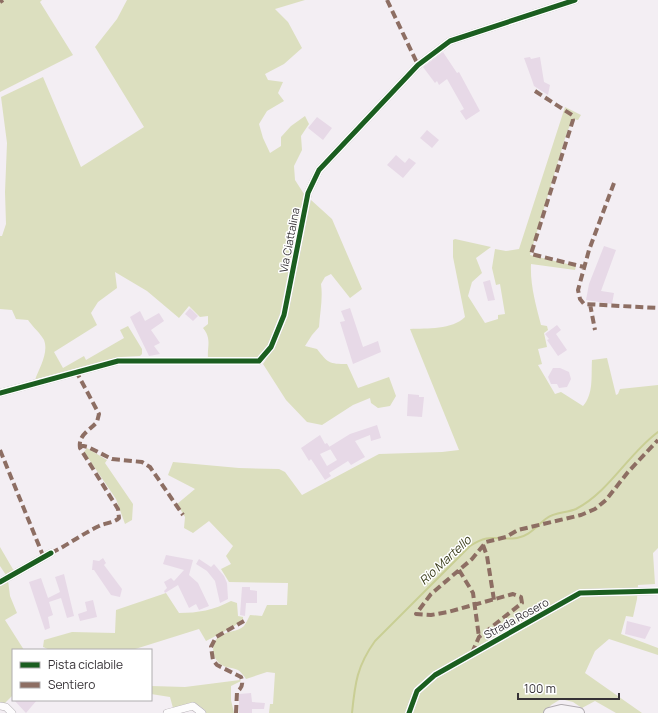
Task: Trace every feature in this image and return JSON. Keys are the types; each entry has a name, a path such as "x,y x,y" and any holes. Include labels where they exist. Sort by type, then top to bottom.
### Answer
{"main road":[{"path":"549,713 561,710 579,713"}],"street":[{"name":"Via Ciattalina","path":"0,393 118,361 259,361 271,347 284,315 308,193 320,170 418,65 450,41 575,0"},
{"path":"0,582 51,553"},
{"name":"Strada Rosero","path":"409,713 417,691 435,675 580,593 658,592"},
{"path":"0,706 6,707 12,713"},
{"path":"167,713 193,706 202,713"}],"green space":[{"path":"0,0 42,0 40,2 73,55 0,92"},
{"path":"127,0 305,0 275,9 288,22 302,48 284,64 265,74 268,80 283,82 278,93 284,101 267,111 259,124 263,138 270,153 281,146 281,137 291,126 305,116 309,124 301,136 302,150 294,166 295,180 304,194 280,314 268,345 259,357 252,359 208,359 208,339 203,328 208,324 208,316 200,317 189,306 179,318 147,291 115,272 117,288 98,302 91,313 97,325 54,352 63,368 84,356 86,360 124,338 120,330 128,326 142,349 142,354 140,356 121,357 35,380 43,360 45,350 44,340 28,320 16,319 12,310 0,309 0,236 2,236 6,224 5,192 7,143 1,97 43,77 81,167 144,127 95,47 117,19"},
{"path":"565,107 581,115 578,120 573,119 567,132 530,255 576,266 575,270 531,264 532,287 535,302 541,325 547,326 548,330 544,333 547,347 538,349 542,364 538,365 555,394 561,392 583,406 589,396 592,378 592,360 607,358 616,395 620,389 658,385 658,548 653,553 655,584 638,585 633,617 626,616 621,634 658,648 658,655 609,639 595,651 585,673 642,713 616,713 595,701 582,708 573,702 561,699 551,705 546,711 548,713 269,713 270,704 273,704 275,673 267,672 246,679 238,670 220,664 214,656 213,648 215,641 221,635 244,626 250,615 262,616 267,605 287,605 288,583 229,582 221,569 231,564 226,556 233,546 209,521 193,533 184,528 185,517 177,504 195,489 168,475 173,462 239,468 279,469 285,472 302,495 379,454 459,450 410,329 446,326 460,321 465,317 453,257 453,240 455,239 491,247 476,258 482,273 472,282 468,296 485,323 498,319 498,315 505,314 500,284 496,285 492,268 495,249 506,251 519,249"},
{"path":"311,200 332,219 362,289 350,298 331,274 325,277 321,284 322,300 319,327 305,346 317,349 329,362 336,364 347,364 358,388 389,377 396,396 390,406 378,408 371,403 370,398 353,405 322,425 307,422 286,400 263,364 273,349"},
{"path":"87,448 107,460 105,463 133,504 132,520 125,524 116,499 84,452"},
{"path":"0,547 14,571 6,575 0,566"},
{"path":"8,580 10,596 17,613 5,620 23,649 12,649 12,696 5,703 0,702 0,584"},
{"path":"166,593 179,613 206,610 218,607 231,601 237,603 238,616 243,617 243,620 206,641 199,629 135,649 48,649 43,647 44,640 72,632 115,633 116,610"},
{"path":"241,681 231,686 231,700 234,713 206,713 205,710 194,702 173,708 170,697 152,694 152,686 185,687"}],"building":[{"path":"443,52 457,73 459,72 480,111 466,120 460,111 464,109 447,79 439,85 437,81 435,83 423,67"},
{"path":"530,57 531,59 540,57 544,82 550,85 548,95 534,86 524,58"},
{"path":"317,117 332,128 323,140 308,128"},
{"path":"427,130 439,140 432,148 420,138"},
{"path":"396,155 405,163 409,158 416,163 403,178 387,165"},
{"path":"604,246 616,250 601,291 614,293 612,304 586,300 589,284"},
{"path":"490,280 495,300 488,301 483,282"},
{"path":"190,308 198,316 193,321 185,314"},
{"path":"350,308 363,347 378,341 381,352 353,364 340,322 345,321 341,311"},
{"path":"140,311 145,321 159,313 164,321 151,330 160,343 154,346 160,354 149,356 130,317"},
{"path":"557,325 561,330 556,334 567,350 558,356 547,340 549,339 545,334"},
{"path":"553,368 560,368 569,372 571,379 567,387 559,388 557,384 551,384 548,377"},
{"path":"408,394 424,397 422,417 407,416"},
{"path":"377,425 381,438 371,441 370,435 355,441 365,457 351,465 348,461 329,473 331,476 325,480 311,459 309,461 301,448 320,435 325,444 327,443 329,447 350,434","holes":["330,449 337,460 327,466 320,454"]},
{"path":"166,555 193,560 189,575 198,583 209,606 199,610 196,604 189,608 178,585 165,593 164,591 167,588 164,582 171,578 174,581 184,570 163,564"},
{"path":"103,558 106,563 104,565 122,589 120,597 111,595 94,570 92,570 93,560 99,561"},
{"path":"199,559 211,567 214,564 224,576 227,583 228,599 220,603 215,581 207,571 196,564"},
{"path":"64,574 74,616 67,618 61,598 49,602 53,615 48,617 50,628 45,630 29,582 41,578 48,598 60,592 55,577"},
{"path":"242,587 250,587 250,590 257,591 257,603 246,603 245,616 240,615"},
{"path":"93,600 97,617 80,621 78,614 87,611 85,602"},
{"path":"627,621 651,627 645,639 625,634"},
{"path":"251,693 252,702 265,703 264,709 252,709 252,713 239,713 239,694"},
{"path":"15,701 36,701 26,713"}],"waterway":[{"name":"Rio Martello","path":"352,713 358,675 364,659 375,641 470,546 483,539 510,539 522,537 530,533 550,516 576,509 609,483 637,451 658,432"}],"marked path":[{"path":"387,0 418,65"},
{"path":"535,91 572,115 573,120 531,254 584,267"},
{"path":"614,183 589,250 578,290 580,299 584,304 658,308"},
{"path":"590,304 595,330"},
{"path":"51,553 93,529 115,521 119,518 118,509 80,448 82,436 97,422 99,414 76,371"},
{"path":"472,653 479,637 522,603 521,597 513,594 448,612 431,615 416,614 431,594 472,559 486,542 506,537 518,530 581,515 595,509 606,500 628,472 658,440"},
{"path":"79,445 88,447 112,459 142,462 150,467 183,515"},
{"path":"0,450 44,558"},
{"path":"483,545 487,556 494,600"},
{"path":"459,570 473,593 479,637"},
{"path":"236,713 237,692 242,685 241,677 217,665 213,660 211,647 216,637 244,621"}],"cycle path":[{"path":"0,393 118,361 259,361 271,347 284,315 308,193 319,170 418,65 450,41 575,0"},
{"path":"0,582 51,553"},
{"path":"409,713 417,691 435,675 580,593 658,591"}]}
